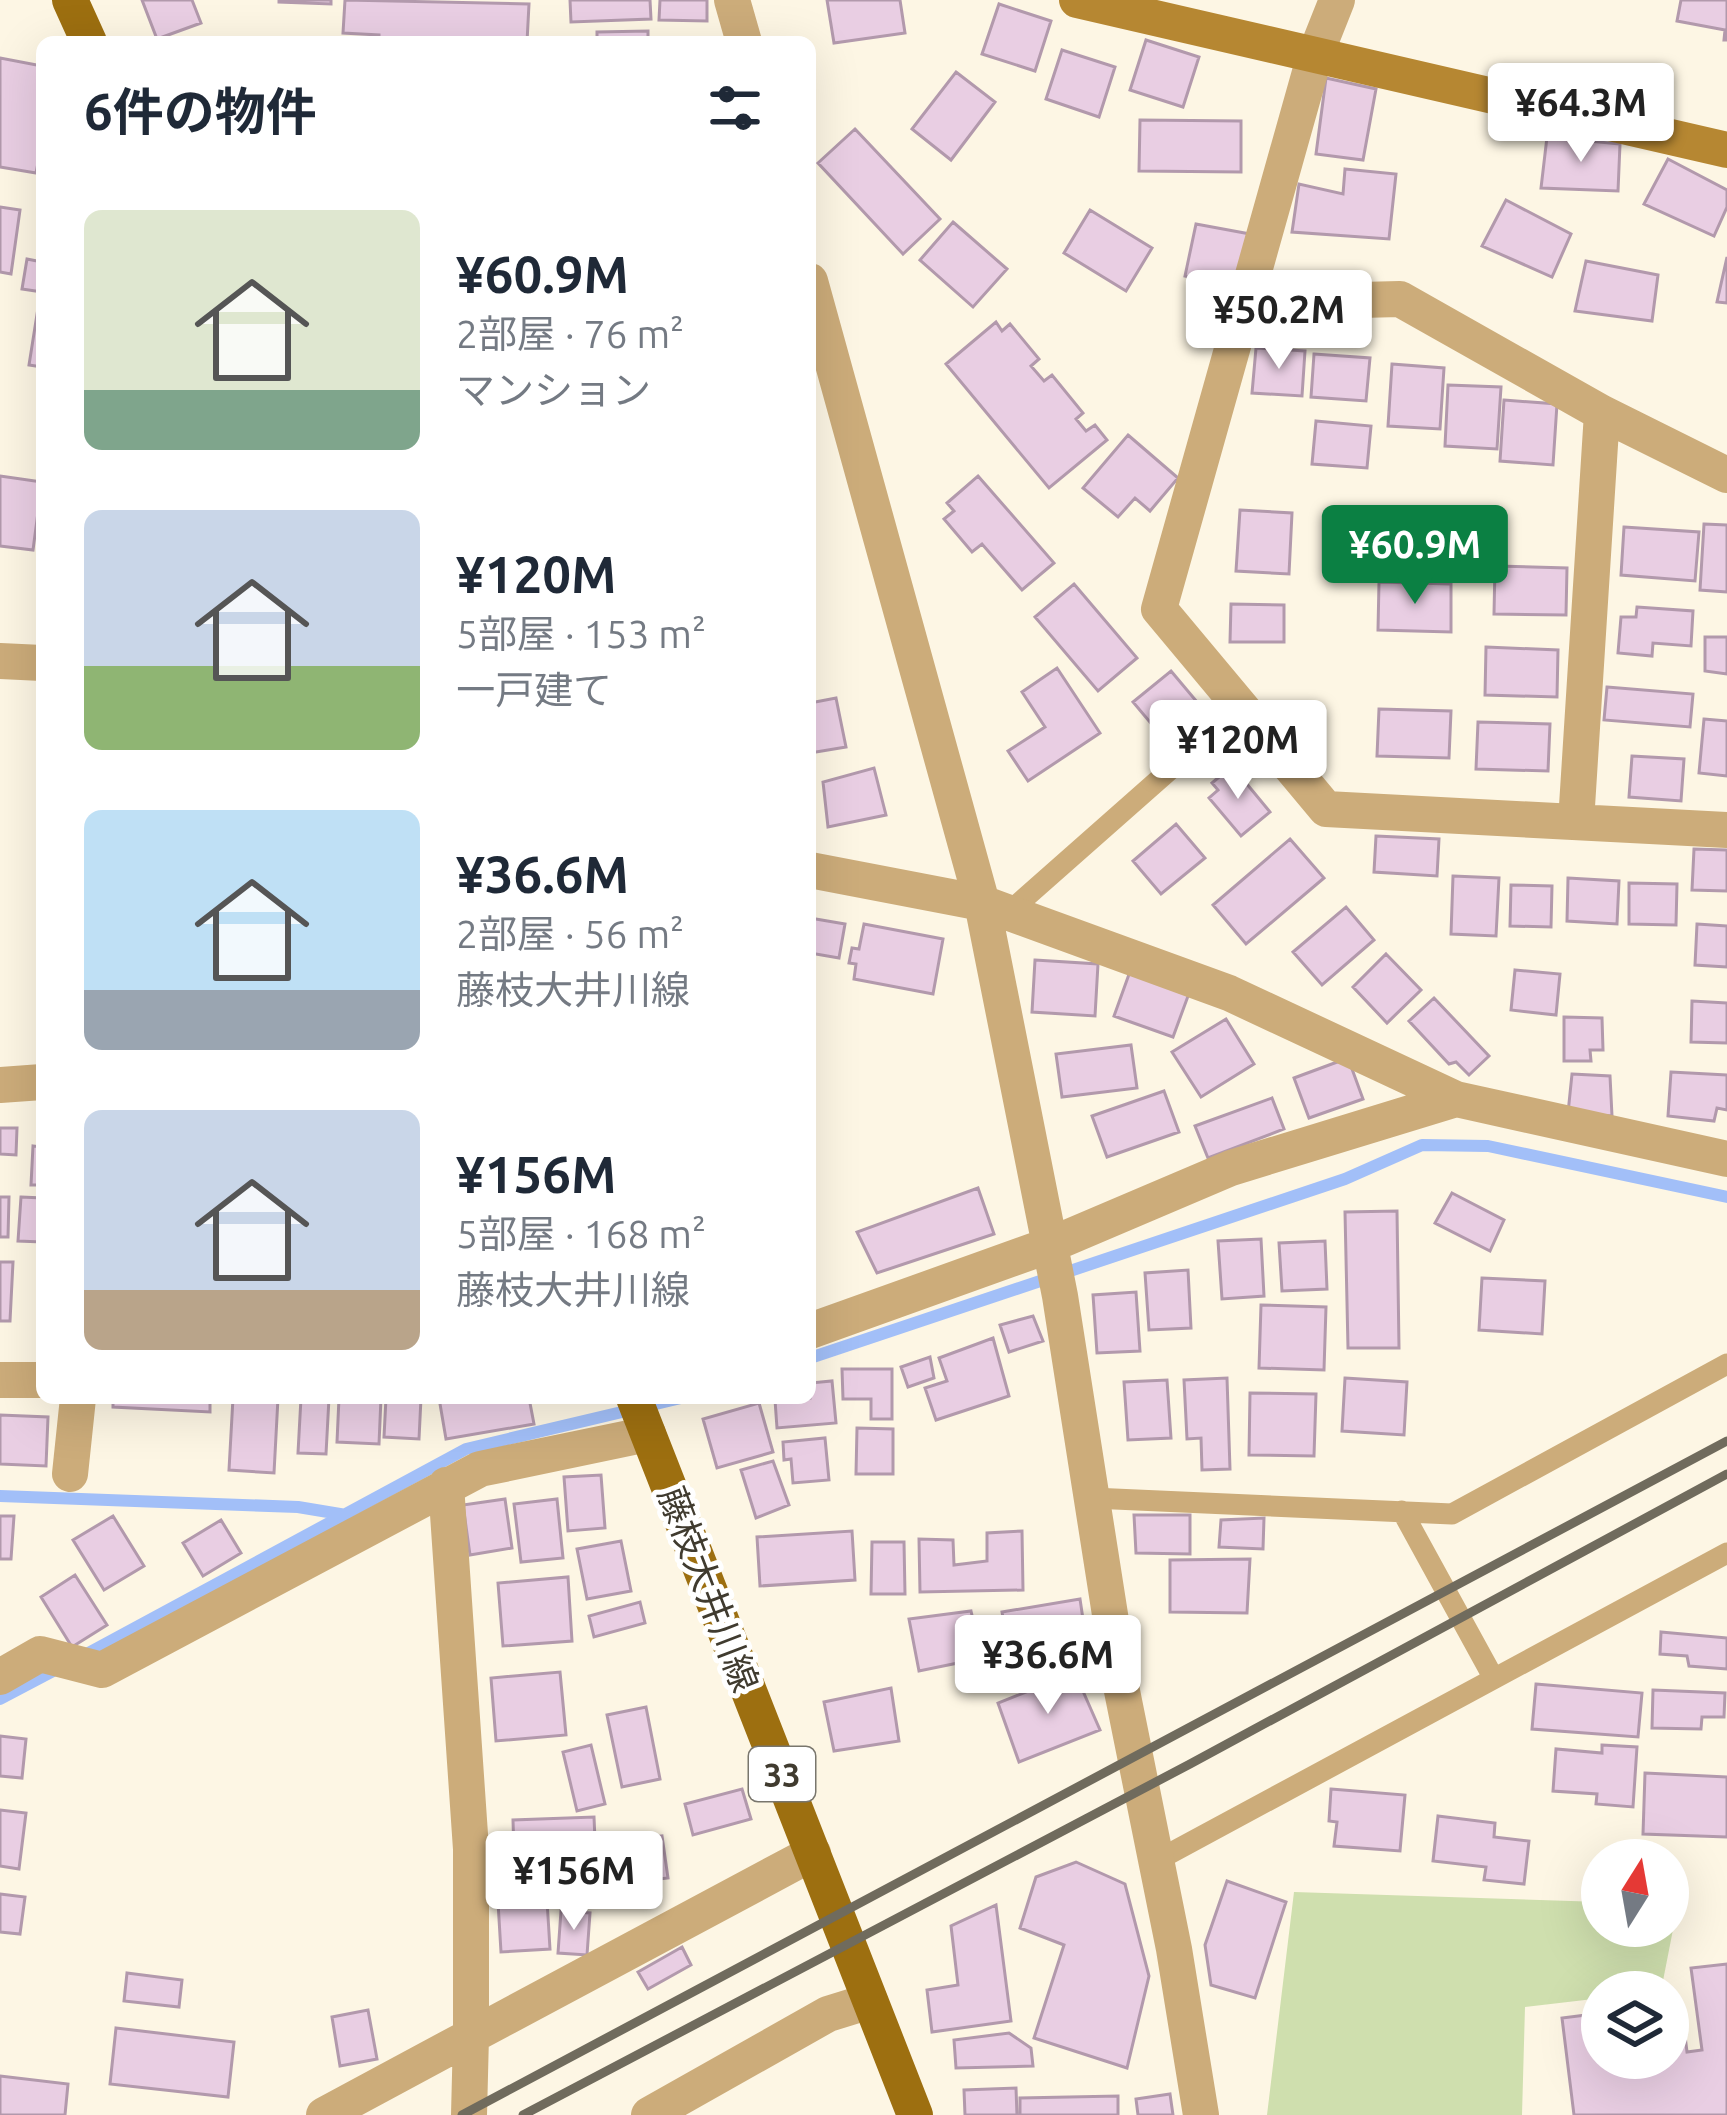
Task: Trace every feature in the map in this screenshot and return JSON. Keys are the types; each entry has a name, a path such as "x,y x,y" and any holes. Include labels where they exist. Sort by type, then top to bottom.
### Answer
{"main road":[{"path":"70,0 85,36"},
{"name":"藤枝大井川線","path":"636,1404 915,2115"}],"street":[{"path":"732,0 742,36"},
{"path":"1077,0 1727,151"},
{"path":"1336,0 1314,58 1159,609 1326,809 1727,830"},
{"path":"1246,303 1400,299 1602,413 1727,475"},
{"path":"816,301 996,907 1122,1691 1201,2115"},
{"path":"1576,822 1602,413"},
{"path":"0,661 36,663"},
{"path":"816,872 996,907 1229,992 1456,1099 1727,1159"},
{"path":"0,1085 36,1082"},
{"path":"816,1329 1050,1245 1232,1168 1456,1099"},
{"path":"0,1380 36,1380"},
{"path":"70,1474 77,1404"},
{"path":"0,1677 40,1654 101,1670 480,1469 648,1434"},
{"path":"446,1484 471,1849 469,2115"},
{"path":"324,2115 813,1853"},
{"path":"649,2115 828,2014 870,2001"},
{"path":"892,2056 896,2115"}],"lane":[{"path":"996,907 1240,707"},
{"path":"1092,1498 1452,1514 1727,1364"},
{"path":"1402,1511 1493,1677"},
{"path":"1156,1861 1727,1553"}],"green space":[{"path":"1294,1892 1581,1901 1581,1947 1670,1947 1665,1971 1581,1971 1581,2000 1525,2007 1522,2115 1267,2115"}],"building":[{"path":"142,0 192,0 201,23 156,36"},
{"path":"331,0 331,4 279,2"},
{"path":"345,0 529,4 527,36 343,33"},
{"path":"570,0 650,0 651,19 571,22"},
{"path":"660,0 707,0 707,21 659,20"},
{"path":"827,0 900,0 905,33 834,43"},
{"path":"1681,0 1727,0 1727,40 1725,30 1677,21"},
{"path":"999,4 1051,21 1035,71 982,54"},
{"path":"648,31 648,36 597,36 597,32"},
{"path":"1146,40 1199,57 1183,107 1130,90"},
{"path":"1062,50 1115,67 1099,117 1046,99"},
{"path":"0,58 36,65 36,173 0,167"},
{"path":"956,72 995,102 951,160 912,129"},
{"path":"1326,78 1376,89 1363,160 1316,154"},
{"path":"1140,120 1241,121 1241,172 1139,171"},
{"path":"855,129 940,219 903,254 818,163"},
{"path":"1547,137 1620,144 1618,191 1541,188"},
{"path":"1668,159 1727,190 1727,207 1714,236 1644,204"},
{"path":"1345,169 1396,174 1389,239 1292,232 1299,184 1343,194"},
{"path":"1506,200 1571,234 1552,277 1482,246"},
{"path":"0,207 20,210 11,274 0,272"},
{"path":"1090,210 1152,248 1126,291 1064,253"},
{"path":"953,222 1007,269 973,307 920,260"},
{"path":"1196,224 1250,234 1240,287 1185,276"},
{"path":"1727,257 1727,303 1717,302"},
{"path":"27,259 36,261 36,291 22,289"},
{"path":"1586,261 1658,275 1652,321 1575,311"},
{"path":"36,321 36,366 29,365"},
{"path":"996,322 1002,331 1010,324 1039,359 1031,366 1044,381 1052,375 1083,413 1076,419 1086,431 1095,425 1107,440 1049,488 946,364"},
{"path":"1256,348 1305,351 1302,396 1252,393"},
{"path":"1314,354 1370,358 1366,401 1311,397"},
{"path":"1392,364 1444,368 1440,429 1388,426"},
{"path":"1448,385 1501,387 1497,449 1445,446"},
{"path":"1504,400 1557,404 1553,465 1500,461"},
{"path":"1316,421 1371,426 1367,468 1312,464"},
{"path":"1128,435 1178,478 1150,511 1135,498 1118,517 1083,488"},
{"path":"0,476 36,481 33,550 0,546"},
{"path":"978,476 1054,563 1022,590 982,544 972,552 944,519 954,511 947,503"},
{"path":"1240,510 1292,513 1289,574 1236,571"},
{"path":"1704,524 1727,525 1727,592 1700,590"},
{"path":"1624,527 1699,532 1695,581 1621,575"},
{"path":"1495,566 1567,568 1566,615 1494,614"},
{"path":"1379,582 1451,584 1451,632 1378,630"},
{"path":"1074,584 1137,658 1098,691 1035,617"},
{"path":"1231,604 1284,605 1284,642 1230,642"},
{"path":"1637,607 1693,611 1691,646 1653,643 1652,656 1618,653 1621,617 1636,617"},
{"path":"1705,637 1727,637 1727,674 1705,671"},
{"path":"1486,647 1558,650 1557,697 1485,695"},
{"path":"1057,668 1100,733 1028,781 1008,751 1045,727 1022,692"},
{"path":"1171,671 1208,715 1170,746 1133,702"},
{"path":"1607,687 1693,694 1690,727 1604,720"},
{"path":"836,698 846,747 816,752 816,702"},
{"path":"1379,709 1451,711 1449,758 1377,756"},
{"path":"1704,719 1727,721 1727,776 1699,773"},
{"path":"1478,722 1550,724 1548,771 1476,769"},
{"path":"1632,756 1684,759 1681,801 1629,797"},
{"path":"1232,766 1270,812 1241,836 1209,798 1218,790 1212,783"},
{"path":"874,768 886,815 828,827 823,782"},
{"path":"1176,824 1205,858 1161,894 1133,861"},
{"path":"1376,836 1439,839 1437,876 1374,872"},
{"path":"1290,839 1324,878 1246,944 1213,905"},
{"path":"1694,849 1727,850 1727,891 1692,890"},
{"path":"1453,876 1499,878 1496,936 1451,934"},
{"path":"1568,878 1619,881 1617,924 1567,921"},
{"path":"1629,883 1677,884 1676,925 1629,924"},
{"path":"1511,885 1552,886 1551,927 1510,926"},
{"path":"1346,907 1374,940 1322,985 1293,952"},
{"path":"816,919 845,924 839,958 816,954"},
{"path":"864,924 943,939 933,994 854,979 856,964 849,963 852,948 859,949"},
{"path":"1697,924 1727,926 1727,967 1695,965"},
{"path":"1386,954 1421,990 1387,1023 1353,987"},
{"path":"1035,960 1098,964 1095,1016 1032,1012"},
{"path":"1132,966 1191,988 1173,1037 1114,1016"},
{"path":"1515,970 1560,974 1556,1015 1511,1010"},
{"path":"1434,998 1489,1056 1469,1075 1456,1062 1449,1064 1409,1021"},
{"path":"1692,1001 1727,1003 1727,1043 1691,1042"},
{"path":"1564,1017 1602,1018 1603,1050 1590,1050 1591,1061 1564,1061"},
{"path":"1226,1019 1254,1064 1201,1097 1172,1052"},
{"path":"1131,1045 1137,1088 1062,1097 1056,1054"},
{"path":"1348,1058 1363,1099 1309,1118 1294,1078"},
{"path":"1671,1072 1727,1075 1727,1110 1717,1108 1714,1121 1668,1116"},
{"path":"1572,1074 1610,1076 1612,1116 1568,1113"},
{"path":"1164,1091 1179,1132 1107,1157 1092,1116"},
{"path":"1272,1098 1284,1129 1208,1158 1195,1126"},
{"path":"0,1128 17,1128 16,1155 0,1154"},
{"path":"33,1146 36,1185 31,1185"},
{"path":"978,1188 994,1234 877,1273 857,1232"},
{"path":"1452,1193 1504,1220 1490,1251 1435,1223"},
{"path":"0,1197 9,1197 8,1237 0,1237"},
{"path":"21,1197 36,1198 36,1242 18,1241"},
{"path":"1397,1211 1399,1348 1348,1348 1345,1212"},
{"path":"1261,1239 1264,1296 1222,1299 1218,1241"},
{"path":"1325,1241 1327,1289 1282,1291 1279,1243"},
{"path":"0,1262 13,1262 10,1321 0,1321"},
{"path":"1188,1270 1191,1328 1149,1330 1145,1273"},
{"path":"1482,1278 1545,1281 1542,1334 1479,1330"},
{"path":"1136,1292 1140,1351 1097,1353 1093,1295"},
{"path":"1261,1305 1326,1307 1324,1370 1259,1368"},
{"path":"1033,1316 1043,1341 1009,1352 1000,1325"},
{"path":"993,1338 1009,1396 936,1420 925,1388 947,1381 939,1358"},
{"path":"930,1357 934,1378 908,1387 901,1367"},
{"path":"842,1369 892,1369 892,1419 871,1419 871,1399 843,1399"},
{"path":"1227,1378 1230,1469 1202,1470 1201,1438 1187,1439 1184,1380"},
{"path":"1345,1378 1407,1382 1404,1435 1342,1431"},
{"path":"1167,1380 1171,1438 1128,1440 1124,1382"},
{"path":"832,1381 836,1423 777,1428 775,1404 816,1404 816,1382"},
{"path":"1250,1393 1316,1394 1314,1456 1249,1455"},
{"path":"210,1404 210,1412 113,1407"},
{"path":"233,1404 278,1404 274,1473 229,1470"},
{"path":"301,1404 329,1404 326,1454 298,1453"},
{"path":"339,1404 381,1404 379,1444 337,1442"},
{"path":"386,1404 421,1404 419,1439 384,1437"},
{"path":"440,1404 530,1404 534,1424 446,1439"},
{"path":"759,1404 773,1452 717,1468 703,1419"},
{"path":"0,1415 48,1417 46,1466 0,1464"},
{"path":"857,1428 893,1429 893,1474 856,1474"},
{"path":"825,1438 829,1480 793,1483 791,1459 784,1460 783,1442"},
{"path":"773,1461 789,1505 756,1518 741,1470"},
{"path":"601,1475 605,1528 568,1531 564,1477"},
{"path":"505,1499 512,1548 470,1555 463,1505"},
{"path":"557,1499 563,1558 521,1562 514,1504"},
{"path":"1134,1515 1190,1515 1190,1554 1136,1553"},
{"path":"0,1516 14,1516 11,1559 0,1559"},
{"path":"113,1516 144,1566 104,1590 73,1540"},
{"path":"1264,1518 1263,1549 1219,1547 1221,1520"},
{"path":"221,1520 241,1553 203,1576 183,1543"},
{"path":"852,1531 855,1580 760,1586 757,1537"},
{"path":"1022,1531 1023,1590 920,1592 919,1539 953,1540 954,1565 987,1561 987,1533"},
{"path":"621,1541 631,1591 587,1599 577,1549"},
{"path":"872,1542 904,1542 905,1594 871,1594"},
{"path":"1250,1559 1247,1613 1170,1612 1170,1560"},
{"path":"75,1575 107,1625 72,1647 41,1597"},
{"path":"568,1577 572,1641 503,1646 498,1583"},
{"path":"1080,1599 1087,1646 1011,1662 1002,1612"},
{"path":"640,1602 645,1623 594,1637 589,1616"},
{"path":"971,1611 982,1658 919,1671 909,1619"},
{"path":"1661,1632 1727,1638 1727,1669 1689,1666 1687,1656 1660,1654"},
{"path":"560,1672 566,1735 496,1741 491,1678"},
{"path":"1075,1673 1100,1730 1019,1762 998,1703"},
{"path":"1536,1684 1642,1693 1638,1737 1532,1729"},
{"path":"891,1688 899,1741 834,1751 824,1702"},
{"path":"1653,1690 1725,1693 1724,1717 1702,1717 1701,1729 1652,1728"},
{"path":"646,1707 660,1779 622,1787 607,1715"},
{"path":"0,1736 26,1739 22,1778 0,1776"},
{"path":"591,1745 605,1804 577,1811 563,1752"},
{"path":"1602,1745 1637,1747 1633,1807 1596,1804 1597,1794 1553,1791 1556,1749 1602,1753"},
{"path":"1645,1773 1727,1777 1727,1837 1643,1834"},
{"path":"742,1789 751,1819 693,1835 685,1804"},
{"path":"1331,1789 1405,1795 1400,1851 1334,1846 1337,1822 1329,1821"},
{"path":"0,1810 26,1813 19,1869 0,1866"},
{"path":"1438,1816 1495,1823 1494,1837 1529,1841 1524,1884 1484,1880 1486,1867 1433,1861"},
{"path":"594,1817 597,1886 515,1889 513,1820"},
{"path":"662,1836 668,1878 616,1884 611,1842"},
{"path":"1076,1862 1125,1884 1149,1976 1127,2068 1034,2038 1064,1945 1020,1928 1036,1877"},
{"path":"1227,1881 1286,1902 1255,1998 1211,1985 1205,1945"},
{"path":"0,1894 25,1897 20,1934 0,1932"},
{"path":"547,1900 550,1949 501,1952 498,1902"},
{"path":"996,1905 1011,2021 932,2032 927,1990 958,1985 951,1926"},
{"path":"561,1911 590,1913 587,1955 558,1953"},
{"path":"682,1947 691,1965 648,1989 638,1972"},
{"path":"1727,1964 1727,2115 1574,2115 1562,2018 1581,2016 1581,2079 1689,2079 1689,2052 1702,2050 1691,1968"},
{"path":"127,1973 182,1980 179,2007 124,2001"},
{"path":"368,2010 377,2059 340,2066 332,2017"},
{"path":"116,2028 234,2042 228,2097 110,2084"},
{"path":"1009,2033 1031,2048 1033,2066 956,2068 954,2040"},
{"path":"0,2076 68,2084 65,2115 0,2115"},
{"path":"1016,2088 1017,2115 965,2115 964,2090"},
{"path":"1170,2094 1173,2115 1138,2115 1136,2099"},
{"path":"1118,2096 1118,2115 1020,2115 1020,2098"}],"waterway":[{"path":"816,1356 1345,1179 1422,1145 1488,1146 1727,1197"},
{"path":"81,1657 466,1449 656,1404"},
{"path":"0,1496 298,1507 346,1515"},
{"path":"0,1699 57,1669"}],"railway":[{"path":"462,2115 1727,1441"},
{"path":"523,2115 1190,1764 1727,1474"}]}
